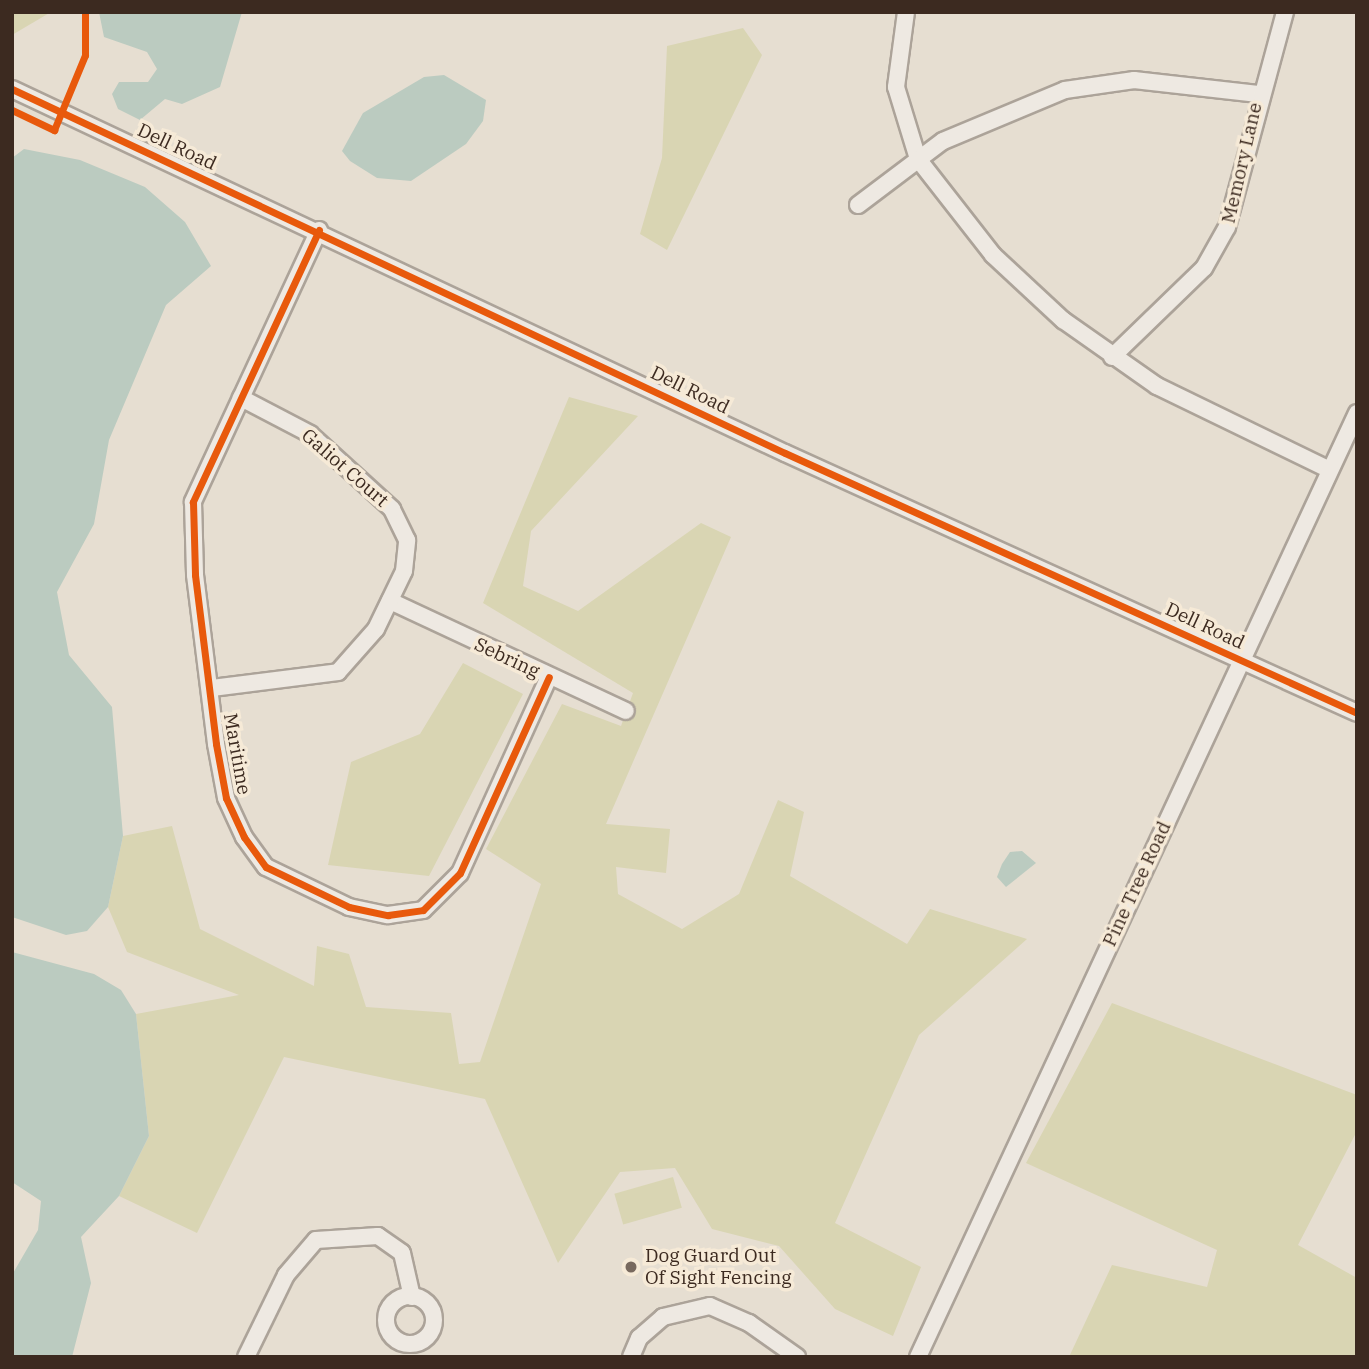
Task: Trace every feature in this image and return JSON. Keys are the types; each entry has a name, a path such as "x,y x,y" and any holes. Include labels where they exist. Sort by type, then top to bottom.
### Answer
{"street":[{"path":"906,12 896,87 918,159 993,255 1112,357 1205,413 1330,470"},
{"name":"Memory Lane","path":"1112,357 1204,268 1217,247 1235,202 1258,94 1284,12"},
{"path":"858,205 918,159 1001,113 1098,83 1134,80 1258,94"},
{"name":"Dell Road","path":"12,89 319,230 785,453 1357,713"},
{"name":"Maritime","path":"319,230 193,502 195,575 226,798 265,866 349,907 388,915 423,910 460,873 549,677"},
{"name":"Galiot Court","path":"212,688 338,672 365,645 404,571 407,540 393,509 310,434 242,398"},
{"name":"Pine Tree Road","path":"918,1357 1357,413"},
{"name":"Sebring","path":"390,601 626,711"},
{"path":"246,1357 286,1275 316,1240 378,1236 402,1253 412,1297"},
{"path":"631,1357 639,1338 663,1317 709,1306 750,1323 797,1357"}],"shaded area":[{"path":"12,12 51,12 12,35"},
{"path":"99,12 242,12 220,87 182,104 165,99 140,120 118,109 112,94 119,82 148,82 157,69 147,52 104,37"},
{"path":"743,28 762,55 667,250 640,234 662,158 667,46"},
{"path":"444,75 486,100 483,121 466,144 411,181 377,178 350,161 342,151 363,113 424,77"},
{"path":"24,149 80,160 145,187 185,222 211,266 166,305 109,440 94,524 57,592 69,655 112,707 123,836 108,907 87,931 66,935 12,917 12,158"},
{"path":"569,397 638,416 531,531 523,586 578,611 701,523 731,537 606,824 670,829 666,873 616,867 618,894 682,929 739,894 778,800 804,812 790,876 907,944 930,909 1027,939 919,1035 835,1223 921,1267 893,1336 835,1309 779,1246 712,1229 675,1168 620,1172 558,1263 485,1099 284,1057 197,1233 119,1196 149,1136 136,1014 239,995 127,952 108,907 123,836 172,826 200,929 314,986 317,946 349,954 366,1007 451,1013 459,1064 480,1062 541,884 486,849 562,704 621,726 633,693 483,603"},
{"path":"463,663 523,694 429,876 328,865 351,762 420,734"},
{"path":"1022,851 1036,863 1006,887 997,877 1002,864 1010,852"},
{"path":"12,952 94,974 121,990 136,1014 149,1136 119,1196 81,1237 91,1283 72,1357 12,1357 12,1275 38,1230 41,1201 12,1182"},
{"path":"1112,1003 1357,1095 1357,1131 1298,1245 1357,1278 1357,1357 1069,1357 1112,1265 1207,1287 1217,1250 1026,1163"},
{"path":"673,1177 682,1208 623,1225 614,1194"}],"cycle path":[{"path":"12,110 54,130 85,55 85,12"},
{"path":"12,89 785,453 1357,713"},
{"path":"319,230 193,502 195,575 216,744 226,798 244,837 266,867 349,907 388,915 423,910 460,873 549,677"}],"place":[{"name":"Dog Guard Out Of Sight Fencing","path":"631,1267"}]}
